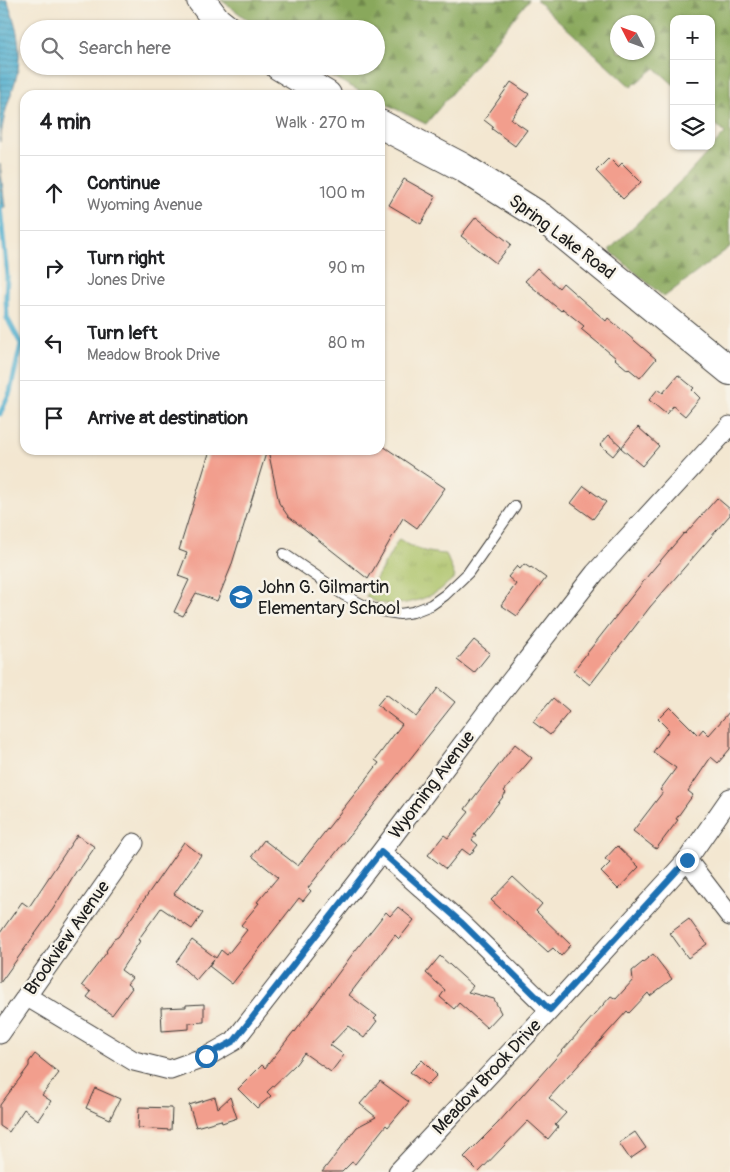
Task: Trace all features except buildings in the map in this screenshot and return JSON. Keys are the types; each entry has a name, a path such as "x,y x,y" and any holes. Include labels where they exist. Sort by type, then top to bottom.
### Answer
{"main road":[{"path":"201,0 215,20"},
{"path":"294,75 319,90"},
{"name":"Spring Lake Road","path":"385,127 462,167 543,218 730,371"}],"street":[{"name":"Wyoming Avenue","path":"26,996 134,1061 170,1070 206,1056 234,1041 595,573 730,426"},
{"name":"Meadow Brook Drive","path":"398,1172 687,860 730,798"},
{"name":"Brookview Avenue","path":"0,1034 134,843"},
{"path":"381,852 461,922 550,1010"},
{"path":"687,860 730,916"}],"lane":[{"path":"284,554 344,595 367,607 400,614 413,612 438,600 468,573 515,506"}],"green space":[{"path":"221,0 529,0 426,124 385,104 385,90 358,90 329,75 385,75 385,20 248,20"},
{"path":"536,0 730,0 730,247 664,297 609,250 688,174 710,150 715,150 715,144 725,133 715,124 715,15 670,15 670,81 655,68 631,87"},
{"path":"399,539 421,550 446,554 455,577 440,590 414,601 403,604 382,604 373,601 366,596"}],"water":[{"path":"0,0 7,0 12,14 19,43 19,63 5,112 0,142"},
{"path":"0,164 5,207 0,208"}],"waterway":[{"path":"0,207 7,276 7,318 20,342"},
{"path":"0,414 10,392 20,348"}],"place":[{"name":"John G. Gilmartin Elementary School","path":"241,597"}],"route":[{"path":"206,1056 234,1041 381,852 461,922 550,1010 687,860"}]}
